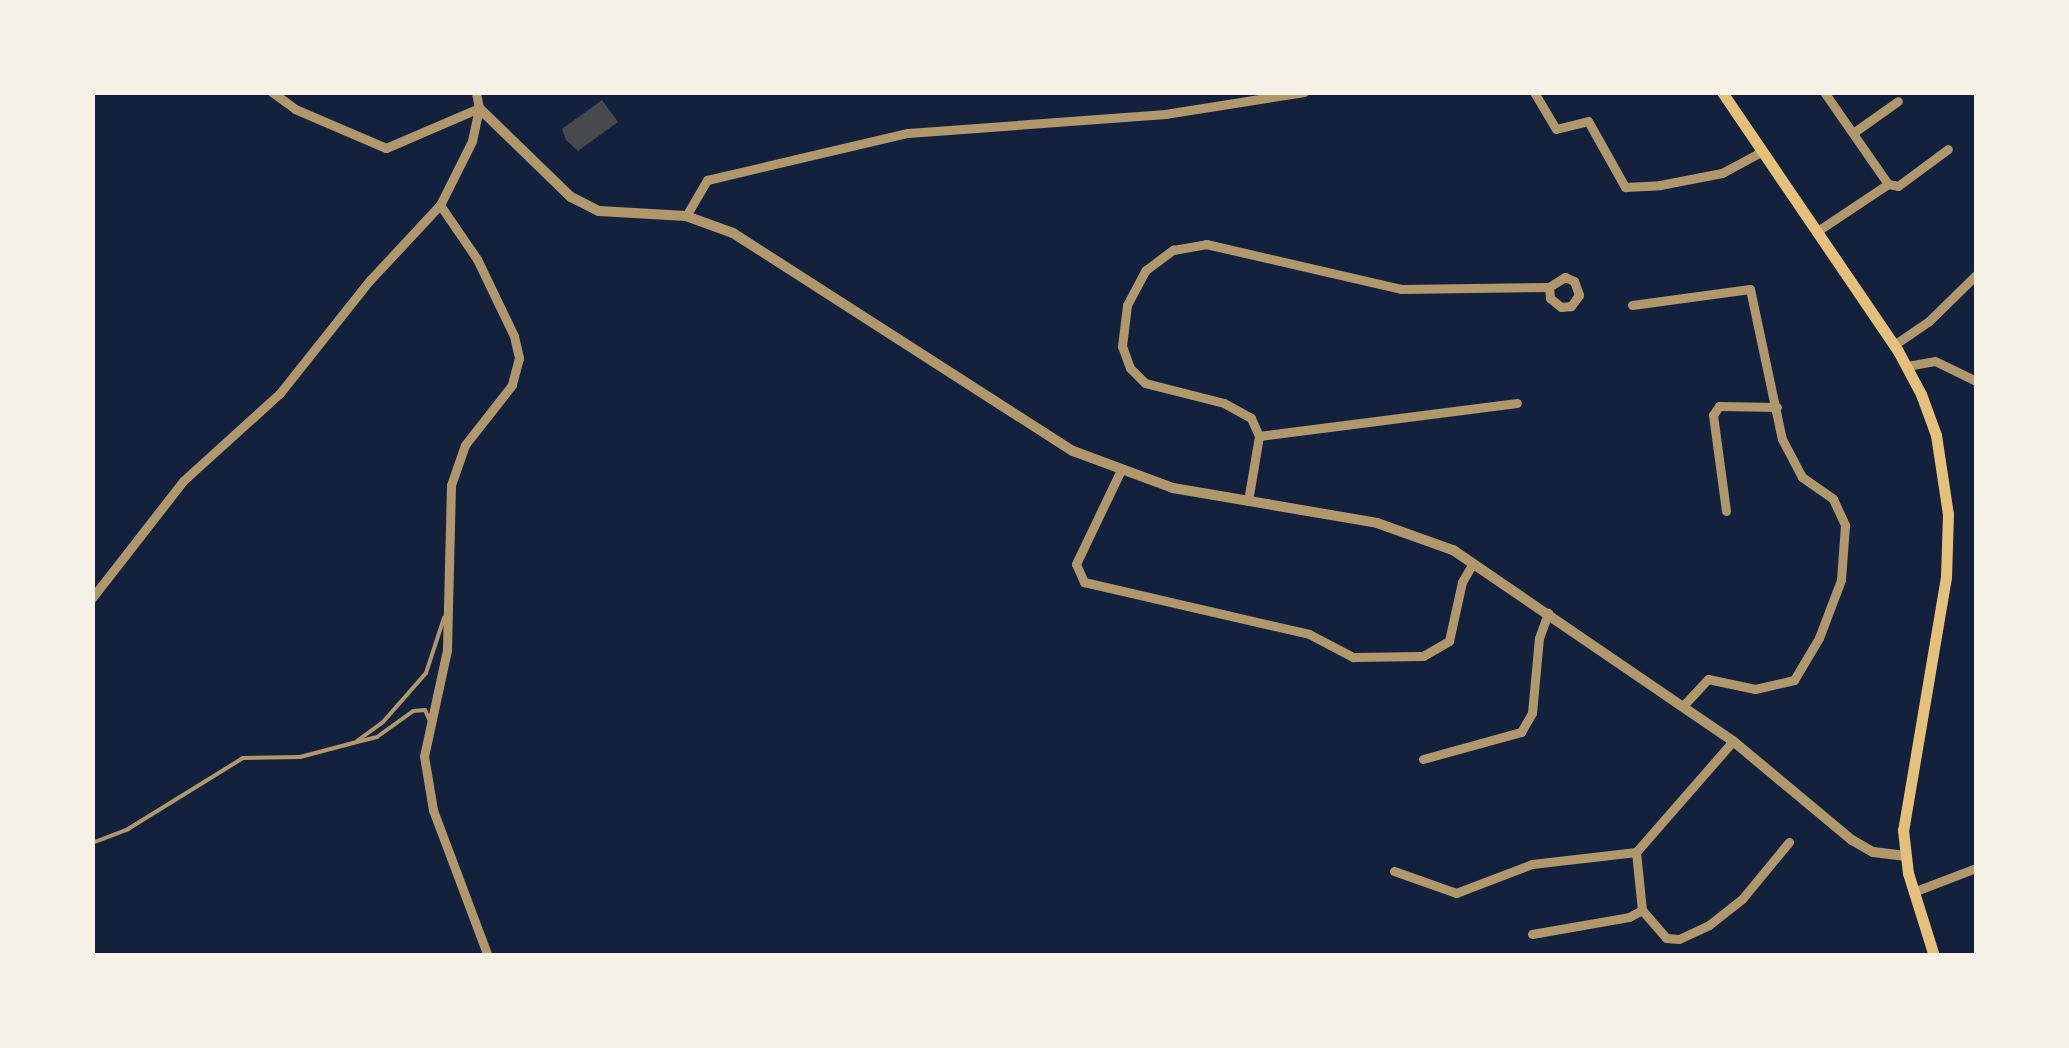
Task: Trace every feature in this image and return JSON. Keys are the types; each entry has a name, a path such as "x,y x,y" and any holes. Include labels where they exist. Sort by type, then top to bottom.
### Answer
{"main road":[{"path":"1722,92 1907,366 1936,435 1948,530 1940,626 1904,809 1904,856 1934,956"}],"street":[{"path":"272,92 295,109 386,148 479,108"},
{"path":"92,598 183,480 280,393 370,280 440,205 468,152 479,108 476,92"},
{"path":"686,216 707,180 908,132 1165,114 1304,92"},
{"path":"1534,92 1556,129 1588,122 1625,187 1660,186 1722,173 1761,152"},
{"path":"1824,92 1888,184 1898,186 1948,148"},
{"path":"1852,133 1898,100"},
{"path":"479,108 578,201 607,212 686,216 746,240 1039,432 1120,472 1174,488 1395,527 1473,562 1733,741 1852,840 1873,852 1904,856"},
{"path":"1816,232 1888,184"},
{"path":"440,205 477,258 514,336 518,358 512,385 465,445 450,485 446,663 424,756 434,810 488,956"},
{"path":"1248,501 1260,436 1251,418 1224,403 1145,383 1130,368 1122,346 1127,305 1146,270 1173,250 1206,244 1401,289 1550,287"},
{"path":"1894,346 1929,321 1976,276"},
{"path":"1632,304 1750,289 1782,438 1802,477 1833,500 1845,525 1841,580 1819,638 1794,680 1756,689 1708,678 1682,706"},
{"path":"1907,366 1939,362 1976,381"},
{"path":"1260,436 1517,403"},
{"path":"1726,512 1713,415 1719,406 1776,407"},
{"path":"1120,472 1076,564 1084,582 1309,634 1353,657 1422,656 1449,641 1462,582 1473,562"},
{"path":"1423,759 1521,732 1532,713 1538,638 1548,613"},
{"path":"1394,870 1456,893 1532,864 1636,852 1733,741"},
{"path":"1636,852 1642,910 1666,938 1679,939 1709,925 1742,899 1788,842"},
{"path":"1913,892 1976,868"},
{"path":"1532,934 1629,916 1642,910"}],"lane":[{"path":"353,743 383,722 426,673 448,605"},
{"path":"92,843 128,828 243,758 300,757 353,743 377,736 413,711 425,710 430,724"}],"building":[{"path":"602,100 618,122 578,151 566,140 562,129"}]}
